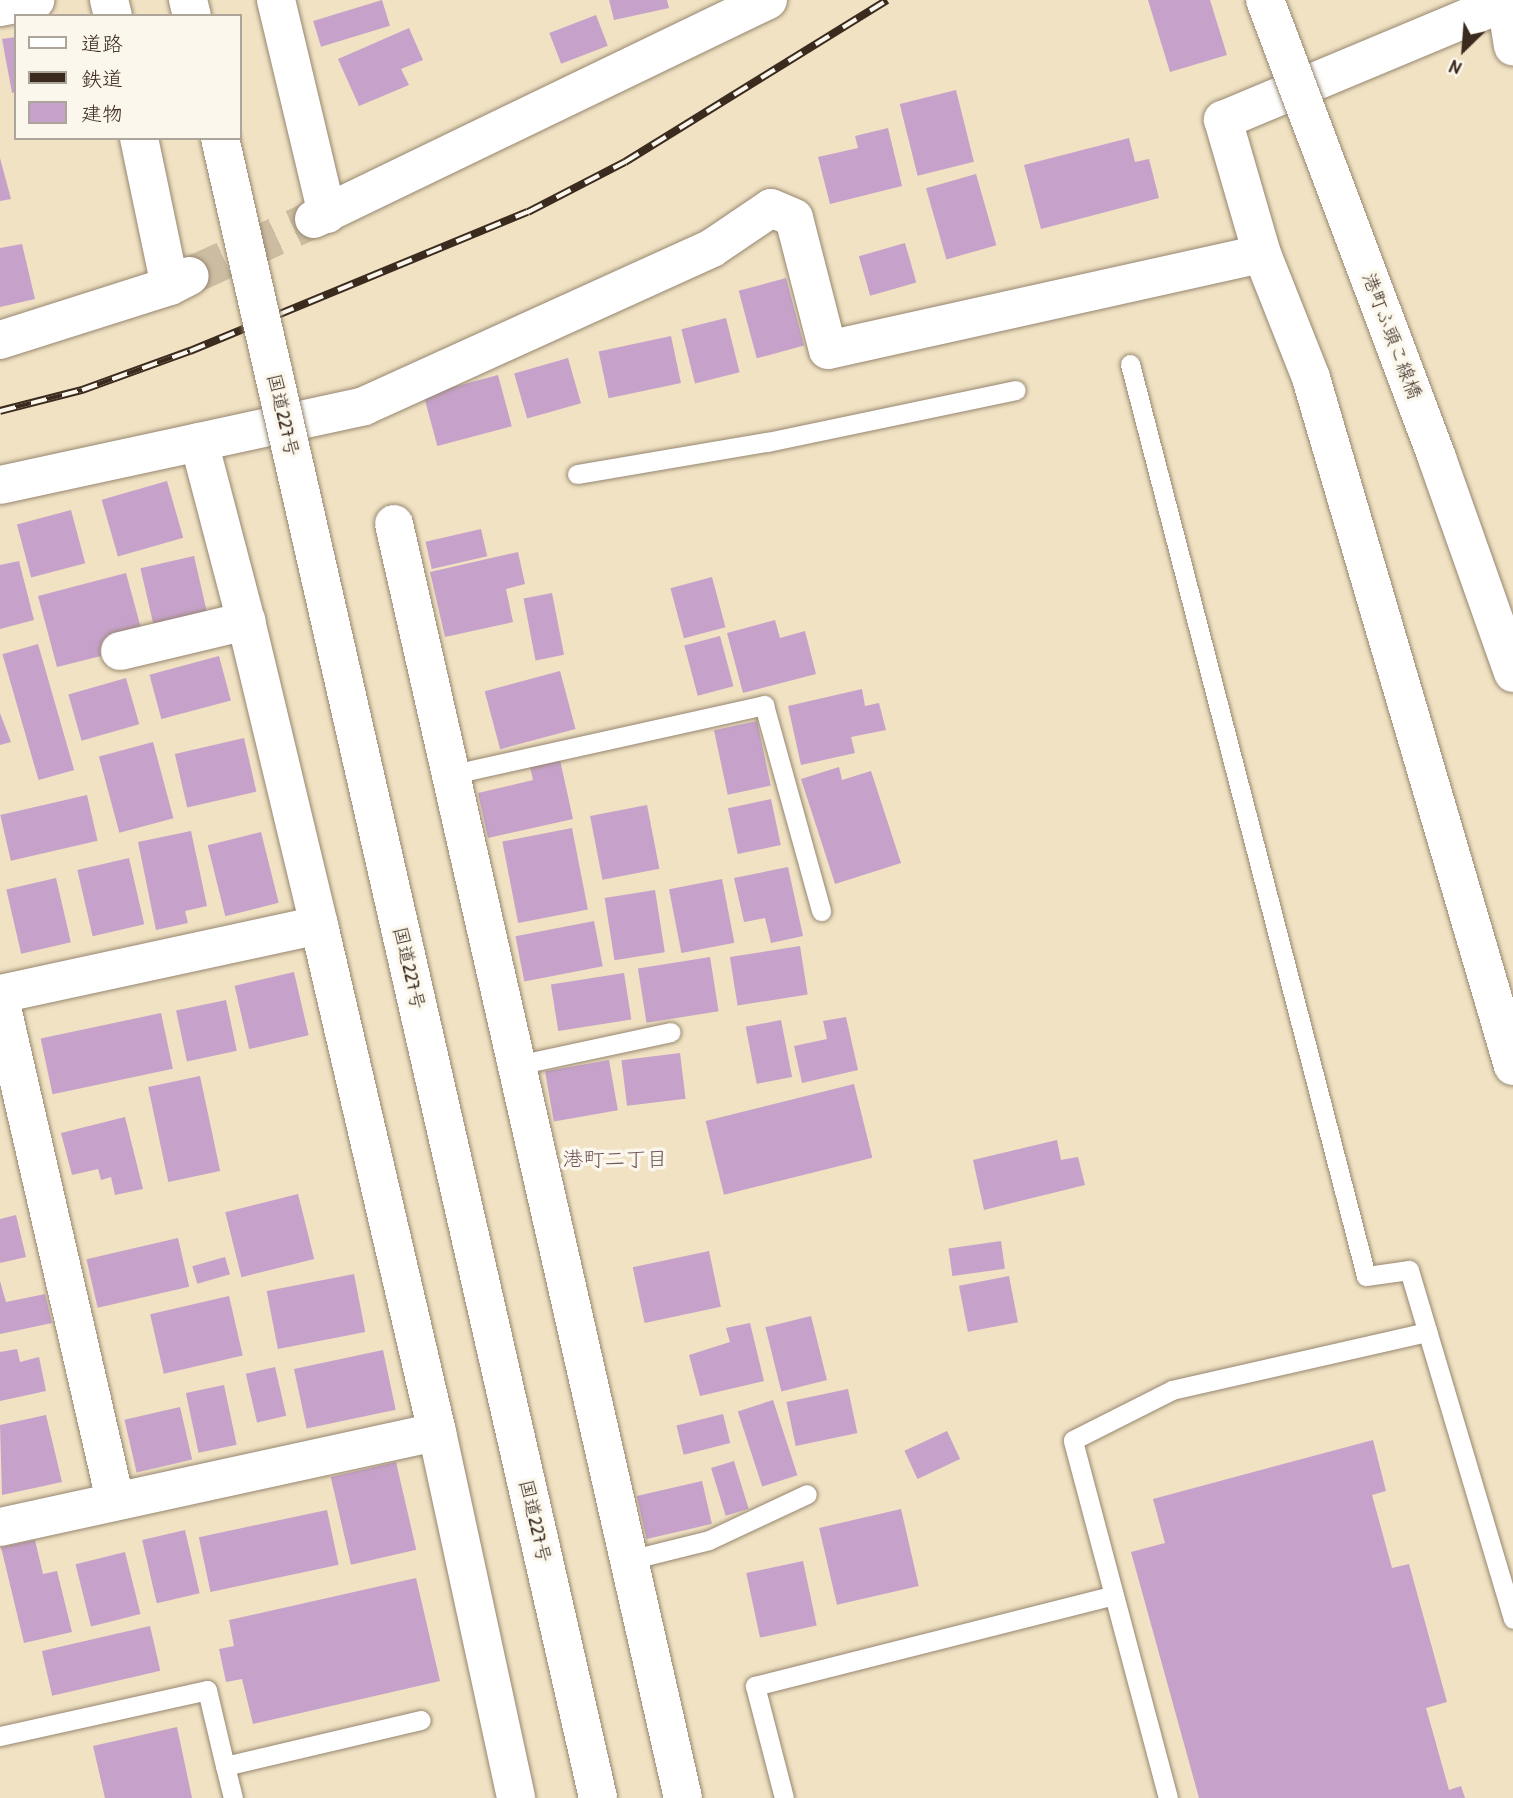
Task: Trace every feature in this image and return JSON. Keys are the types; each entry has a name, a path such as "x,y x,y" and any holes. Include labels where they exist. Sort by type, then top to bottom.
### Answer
{"main road":[{"path":"0,8 35,0"},
{"path":"276,0 320,217 768,0"},
{"name":"港町ふ頭こ線橋","path":"1265,0 1437,458 1513,673"},
{"path":"1513,46 1508,1 1223,120 1262,254 1311,377 1513,1066"},
{"path":"0,340 180,281 140,140"},
{"name":"国道227号","path":"220,140 598,1798"},
{"path":"0,485 363,406 712,248 771,208 794,218 828,350 1262,254"},
{"path":"198,442 246,621 437,1432 516,1798"},
{"path":"394,524 683,1798"},
{"path":"120,651 246,621"},
{"path":"0,994 318,925"},
{"path":"0,999 115,1500"},
{"path":"0,1527 437,1432"}],"lane":[{"path":"1130,364 1366,1276 1409,1270 1513,1619"},
{"path":"577,474 767,442 1017,390"},
{"path":"449,775 764,705 821,911"},
{"path":"517,1065 671,1032"},
{"path":"1168,1798 1073,1440 1172,1390 1427,1332"},
{"path":"629,1560 709,1540 807,1494"},
{"path":"784,1798 755,1686 1114,1595"},
{"path":"0,1736 207,1690 233,1798"},
{"path":"225,1766 421,1720"}],"building":[{"path":"382,0 390,26 321,47 313,21"},
{"path":"609,0 667,0 669,8 614,20"},
{"path":"1148,0 1210,0 1227,55 1170,72"},
{"path":"596,15 608,46 561,64 549,33"},
{"path":"409,28 423,60 401,69 409,85 359,106 338,59"},
{"path":"14,37 12,93 2,39"},
{"path":"956,90 974,162 918,176 900,104"},
{"path":"888,128 902,186 830,204 818,157 858,148 855,136"},
{"path":"1129,138 1135,162 1149,159 1159,198 1041,229 1024,165"},
{"path":"0,158 11,199 0,201"},
{"path":"976,174 996,245 946,259 926,188"},
{"path":"905,243 916,282 870,296 859,256"},
{"path":"22,244 35,299 0,307 0,248"},
{"path":"786,278 804,346 757,358 739,291"},
{"path":"726,318 740,372 695,383 681,329"},
{"path":"671,336 681,383 609,398 599,351"},
{"path":"568,358 581,403 527,419 514,373"},
{"path":"498,375 512,426 437,446 424,395"},
{"path":"167,481 183,538 118,556 102,500"},
{"path":"71,510 85,563 31,578 17,524"},
{"path":"481,529 487,556 432,569 425,542"},
{"path":"518,552 525,584 506,589 513,622 445,637 430,572"},
{"path":"194,556 208,616 154,629 140,568"},
{"path":"19,561 34,620 0,629 0,565"},
{"path":"126,573 142,632 113,653 57,667 38,596"},
{"path":"712,577 725,627 684,638 670,588"},
{"path":"552,593 564,655 536,660 524,599"},
{"path":"775,620 780,638 805,631 816,674 743,693 727,633"},
{"path":"720,636 733,686 698,696 684,646"},
{"path":"38,644 74,770 39,780 2,654"},
{"path":"219,656 231,700 161,719 149,675"},
{"path":"560,671 576,729 500,749 485,691"},
{"path":"126,678 139,724 82,741 68,695"},
{"path":"862,689 865,706 879,703 886,730 851,737 855,753 801,765 788,706"},
{"path":"0,713 11,742 0,745"},
{"path":"757,721 771,786 728,795 714,730"},
{"path":"244,738 256,792 187,808 175,754"},
{"path":"153,742 173,818 119,833 99,756"},
{"path":"560,760 573,819 488,838 478,793 533,780 530,767"},
{"path":"839,767 842,780 871,771 901,863 835,884 801,779"},
{"path":"87,795 98,841 11,861 0,815"},
{"path":"771,799 781,845 738,854 728,808"},
{"path":"647,805 659,869 602,880 590,816"},
{"path":"572,828 588,909 518,923 502,842"},
{"path":"191,831 207,906 185,911 188,923 156,930 138,842"},
{"path":"261,832 279,903 225,916 208,845"},
{"path":"129,858 144,924 93,936 77,870"},
{"path":"788,867 803,936 771,943 765,918 744,922 734,878"},
{"path":"56,878 71,942 21,954 6,889"},
{"path":"722,879 734,943 681,953 669,889"},
{"path":"655,890 665,952 614,960 605,898"},
{"path":"594,921 603,966 524,981 515,936"},
{"path":"800,946 808,994 738,1006 730,957"},
{"path":"710,957 719,1011 647,1023 638,968"},
{"path":"294,972 309,1035 249,1049 235,986"},
{"path":"624,973 631,1019 558,1031 551,985"},
{"path":"226,1000 237,1051 187,1061 176,1011"},
{"path":"161,1013 173,1069 53,1094 41,1039"},
{"path":"846,1017 858,1070 802,1083 794,1046 827,1039 823,1021"},
{"path":"781,1020 792,1077 757,1084 746,1027"},
{"path":"680,1053 686,1099 627,1106 621,1060"},
{"path":"609,1060 618,1110 554,1122 545,1071"},
{"path":"200,1076 220,1171 168,1182 148,1087"},
{"path":"854,1084 872,1158 724,1195 706,1121"},
{"path":"125,1117 143,1189 115,1195 111,1177 101,1180 98,1169 72,1175 61,1133"},
{"path":"1057,1140 1061,1160 1078,1157 1085,1185 984,1210 973,1160"},
{"path":"298,1194 314,1259 241,1277 225,1212"},
{"path":"16,1215 26,1257 0,1263 0,1219"},
{"path":"178,1238 189,1287 98,1308 86,1259"},
{"path":"1001,1241 1005,1269 952,1276 949,1248"},
{"path":"709,1251 721,1307 645,1323 633,1267"},
{"path":"225,1257 230,1274 197,1284 192,1266"},
{"path":"354,1274 365,1332 278,1349 267,1291"},
{"path":"1009,1276 1018,1322 968,1332 959,1286"},
{"path":"0,1281 6,1302 45,1294 52,1323 0,1334"},
{"path":"229,1296 243,1355 164,1374 150,1314"},
{"path":"811,1316 827,1380 781,1391 765,1327"},
{"path":"750,1323 764,1381 700,1396 689,1355 730,1342 726,1328"},
{"path":"17,1349 20,1362 39,1357 46,1391 0,1401 0,1352"},
{"path":"383,1350 396,1410 307,1429 294,1369"},
{"path":"275,1367 286,1416 257,1422 246,1374"},
{"path":"224,1385 237,1445 199,1453 186,1393"},
{"path":"848,1389 857,1433 796,1446 786,1402"},
{"path":"773,1400 797,1475 762,1487 738,1411"},
{"path":"180,1407 192,1460 137,1472 124,1420"},
{"path":"723,1414 730,1443 684,1455 676,1426"},
{"path":"46,1415 62,1482 2,1495 0,1425"},
{"path":"947,1431 960,1459 918,1479 904,1451"},
{"path":"1373,1440 1386,1491 1372,1495 1392,1568 1409,1564 1447,1702 1426,1708 1449,1790 1461,1786 1465,1798 1199,1798 1131,1552 1165,1543 1153,1499"},
{"path":"734,1461 749,1509 726,1516 711,1468"},
{"path":"396,1462 416,1550 351,1565 331,1477"},
{"path":"702,1481 712,1524 647,1539 637,1496"},
{"path":"901,1509 919,1586 837,1605 819,1528"},
{"path":"327,1510 339,1565 211,1592 199,1537"},
{"path":"185,1530 200,1593 157,1603 142,1540"},
{"path":"35,1540 43,1574 57,1571 72,1632 24,1643 1,1547"},
{"path":"125,1552 140,1614 91,1626 76,1564"},
{"path":"803,1561 817,1626 760,1638 746,1573"},
{"path":"416,1578 440,1681 253,1724 242,1679 226,1682 219,1649 234,1646 229,1620"},
{"path":"150,1626 160,1671 52,1696 42,1651"},
{"path":"177,1727 192,1798 105,1798 93,1746"}],"tunnel":[{"path":"190,276 314,219"}],"railway":[{"path":"0,411 82,390 190,351 528,212 625,162 887,0"}],"district":[{"name":"港町二丁目","path":"615,1159"}]}
